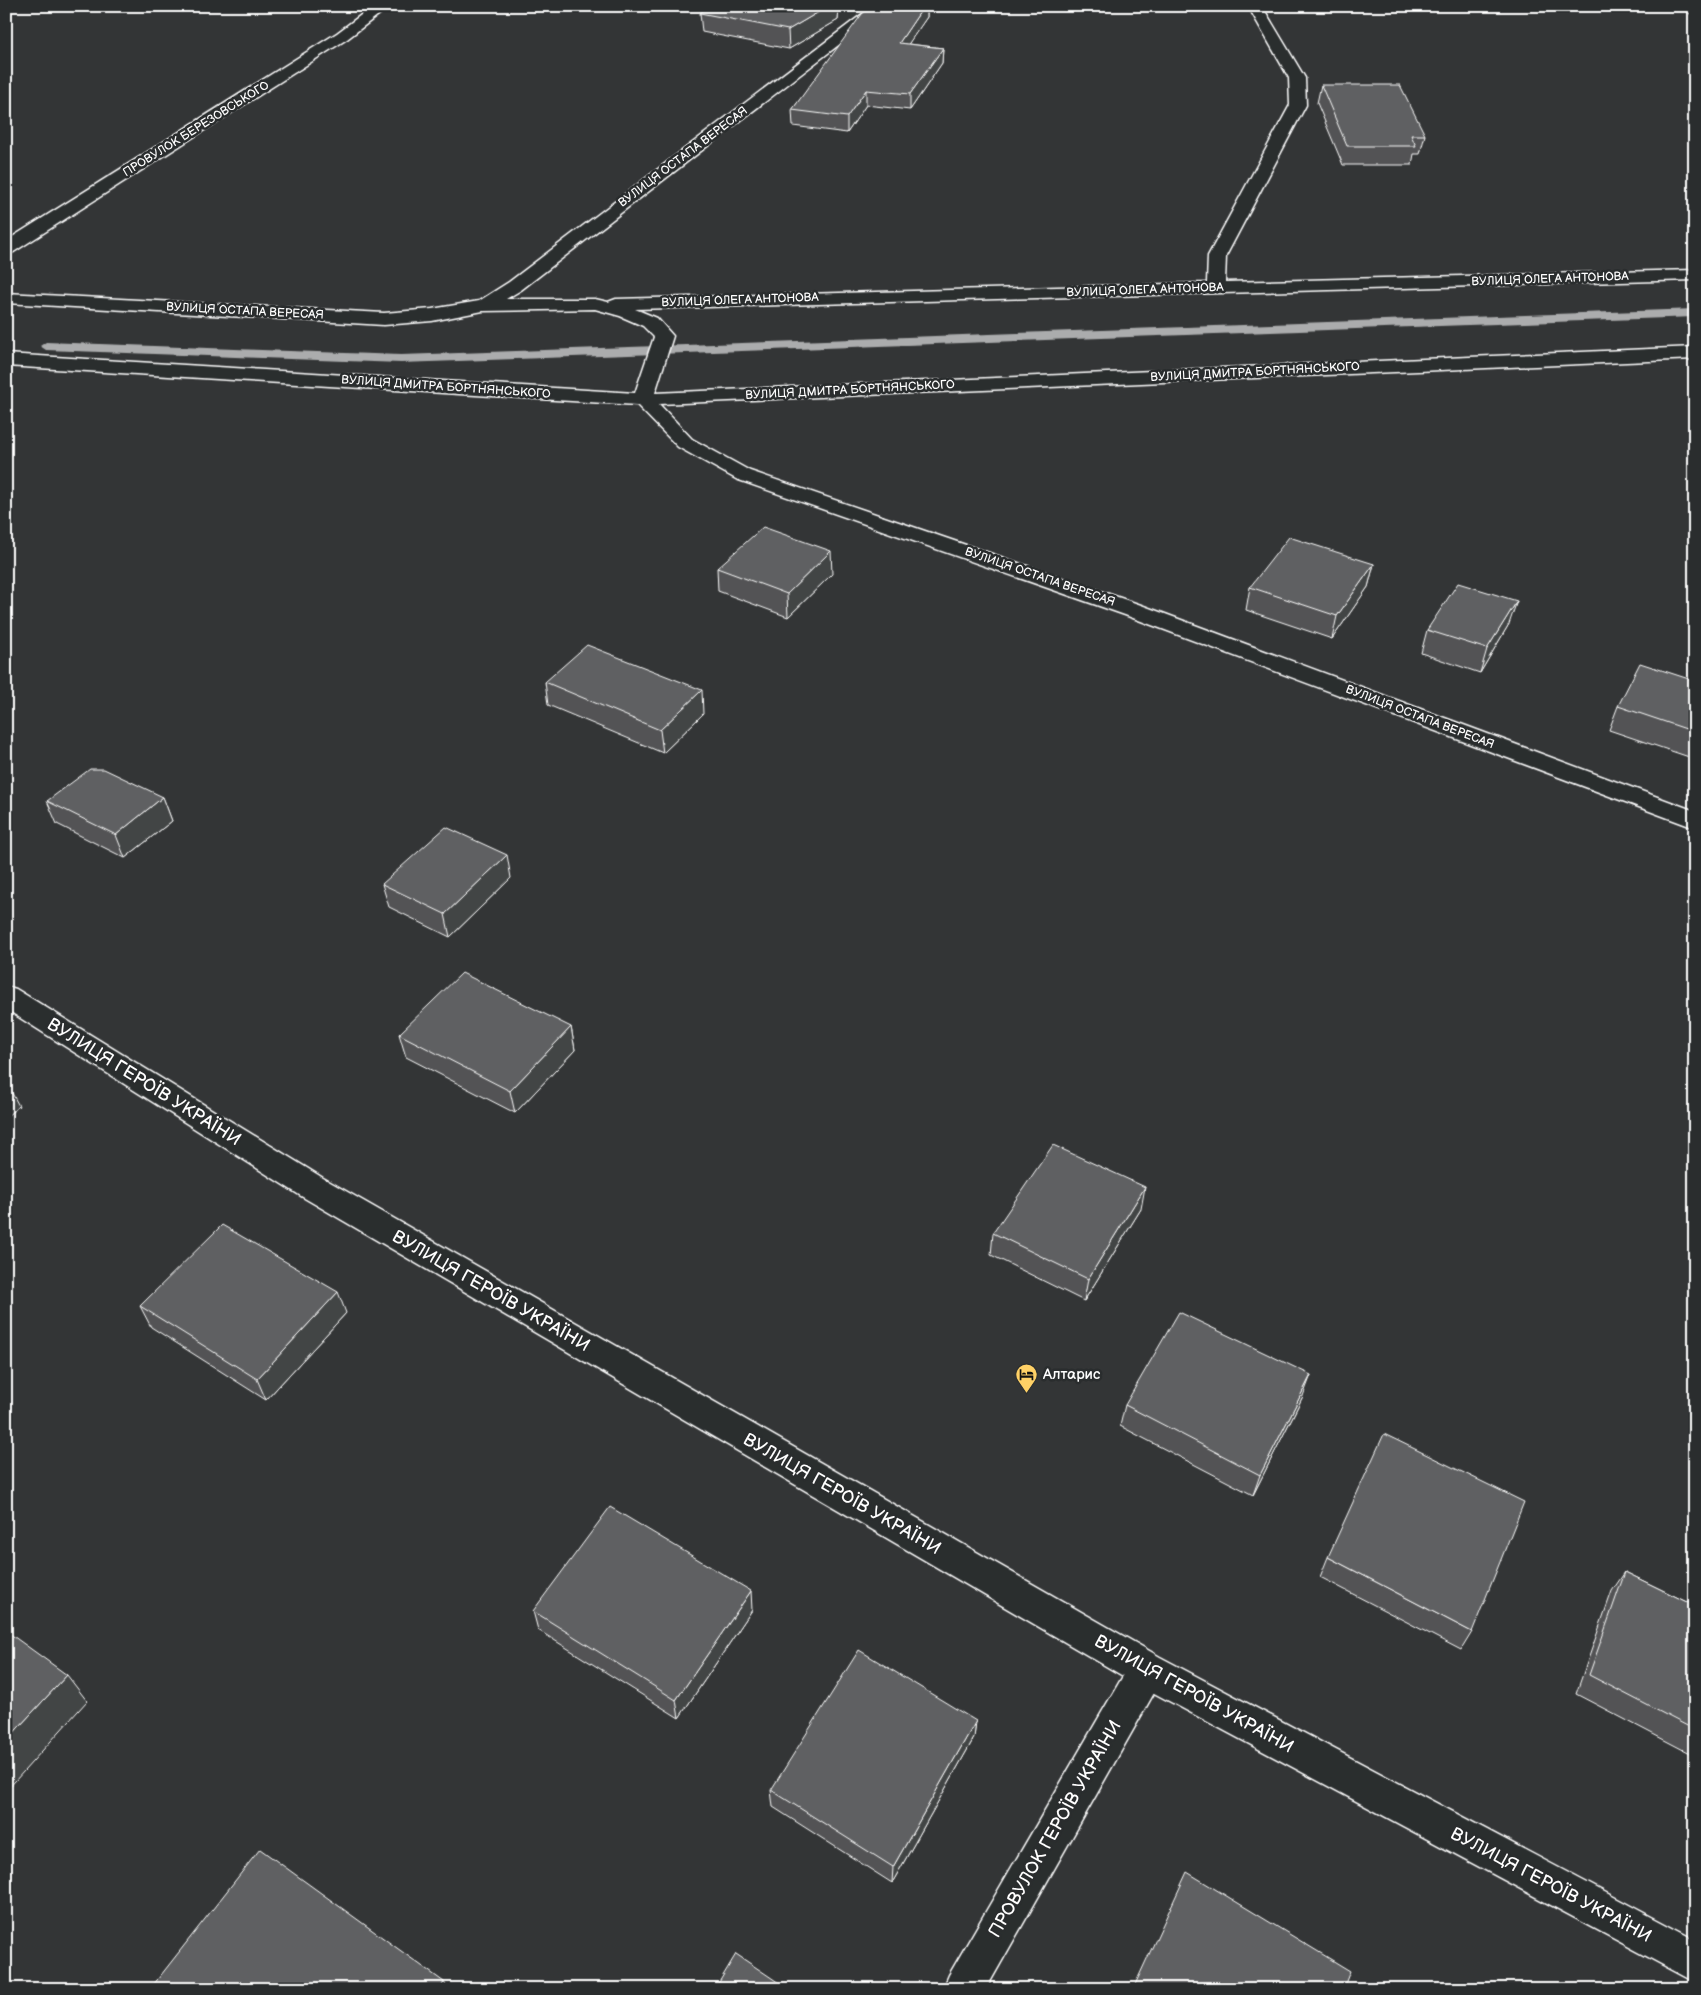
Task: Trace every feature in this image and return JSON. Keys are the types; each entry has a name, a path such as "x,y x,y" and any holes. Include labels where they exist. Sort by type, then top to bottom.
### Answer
{"street":[{"name":"ПРОВУЛОК БЕРЕЗОВСЬКОГО","path":"6,249 342,36 383,6"},
{"name":"ВУЛИЦЯ ОСТАПА ВЕРЕСАЯ","path":"483,306 515,286 882,6"},
{"path":"1216,288 1217,256 1298,104 1297,78 1254,6"},
{"path":"1692,6 1695,10"},
{"name":"ВУЛИЦЯ ОЛЕГА АНТОНОВА","path":"595,304 1695,274"},
{"name":"ВУЛИЦЯ ОСТАПА ВЕРЕСАЯ","path":"6,298 384,319 432,315 483,306 520,304 595,304 627,312 650,322 664,336 643,399 685,442 743,475 1133,610 1695,820"},
{"name":"ВУЛИЦЯ ДМИТРА БОРТНЯНСЬКОГО","path":"6,360 643,399 1695,353"},
{"name":"ВУЛИЦЯ ГЕРОЇВ УКРАЇНИ","path":"6,996 312,1188 1147,1670 1695,1962"},
{"name":"ПРОВУЛОК ГЕРОЇВ УКРАЇНИ","path":"963,1989 1147,1670"}],"building":[{"path":"710,6 829,6 788,30 700,13"},
{"path":"872,6 924,6 899,43 943,48 910,94 866,90 847,117 792,110 862,14"},
{"path":"1321,85 1400,85 1425,135 1411,135 1416,146 1347,146"},
{"path":"763,527 831,551 787,594 717,568"},
{"path":"1289,537 1374,564 1337,616 1250,587"},
{"path":"1458,583 1517,601 1487,649 1427,630"},
{"path":"587,645 702,690 660,730 545,682"},
{"path":"1640,663 1695,681 1695,732 1618,706"},
{"path":"90,769 104,769 163,797 116,835 47,801"},
{"path":"446,827 507,855 445,914 382,884"},
{"path":"462,973 571,1027 510,1091 399,1034"},
{"path":"1053,1145 1145,1187 1088,1279 993,1233"},
{"path":"222,1225 338,1292 257,1379 140,1306"},
{"path":"1179,1312 1311,1375 1260,1475 1125,1405"},
{"path":"1384,1434 1524,1502 1472,1632 1328,1557"},
{"path":"610,1507 751,1591 676,1700 533,1611"},
{"path":"1625,1572 1695,1606 1695,1730 1589,1675"},
{"path":"6,1631 67,1675 6,1741"},
{"path":"859,1650 976,1721 893,1867 771,1790"},
{"path":"260,1849 444,1982 440,1989 150,1989"},
{"path":"1187,1872 1350,1971 1343,1989 1133,1989"},
{"path":"736,1954 788,1989 715,1989"}],"waterway":[{"path":"46,346 401,359 1695,313"}],"place":[{"name":"Алтарис","path":"1027,1393"}]}
